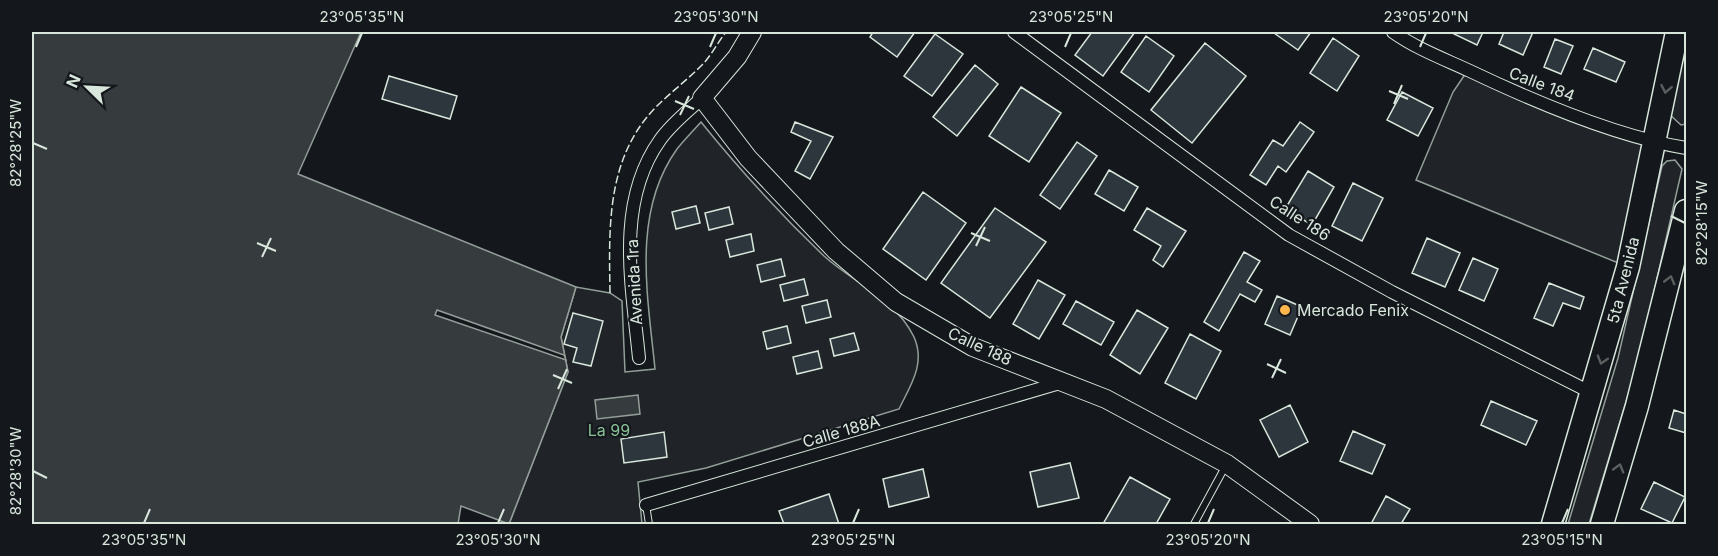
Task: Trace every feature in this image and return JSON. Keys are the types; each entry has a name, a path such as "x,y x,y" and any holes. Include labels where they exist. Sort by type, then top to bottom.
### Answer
{"highway":[{"name":"5ta Avenida","path":"1553,525 1628,267 1656,143 1677,32"},
{"path":"1602,525 1640,395 1686,211"}],"street":[{"name":"Avenida 1ra","path":"639,358 630,263 633,208 638,183 660,139 702,98 737,57 752,32"},
{"name":"Calle 186","path":"1014,32 1289,235 1392,292 1592,393"},
{"name":"Calle 184","path":"1393,32 1411,45 1513,92 1656,143 1686,148"},
{"name":"Calle 188","path":"702,98 748,158 836,251 897,302 973,347 1106,399 1227,464 1310,525"},
{"name":"Calle 188A","path":"646,505 1063,382"}],"lane":[{"path":"1194,525 1227,464"},
{"name":"Calle 188A","path":"646,505 648,525"}],"green space":[{"path":"1686,32 1686,124 1681,125 1669,114"},
{"path":"1468,70 1656,143 1628,267 1416,180 1453,92"},
{"name":"La 99","path":"701,122 760,191 824,256 874,292 906,323 914,337 918,356 915,374 908,392 899,409 706,468 638,482 642,524 509,524 568,372 561,337 576,287 610,293 622,301 625,372 655,369 646,256 653,200 663,174 677,149"},
{"path":"1675,160 1682,169 1638,362 1589,524 1568,524 1618,358 1662,166 1667,161"}],"shaded area":[{"path":"32,32 361,32 298,174 576,287 561,337 568,372 509,524 461,506 458,524 32,524"},
{"path":"638,395 640,414 597,419 595,400"}],"pier":[{"path":"437,310 564,355 566,360 435,315"}],"building":[{"path":"873,32 915,32 897,57 870,37"},
{"path":"1092,32 1135,32 1103,76 1075,55"},
{"path":"1275,32 1311,32 1298,50"},
{"path":"1455,32 1483,32 1477,45 1454,34"},
{"path":"1504,32 1533,32 1523,55 1499,44"},
{"path":"935,34 963,54 932,96 904,76"},
{"path":"1146,36 1174,56 1149,92 1121,72"},
{"path":"1333,38 1359,56 1337,91 1310,73"},
{"path":"1555,39 1573,46 1561,74 1544,67"},
{"path":"1205,43 1246,76 1192,143 1151,110"},
{"path":"1593,48 1625,62 1616,82 1584,69"},
{"path":"975,65 998,84 957,136 933,117"},
{"path":"389,76 457,96 450,119 382,99"},
{"path":"1021,87 1061,113 1029,162 989,136"},
{"path":"1402,92 1433,108 1418,136 1387,120"},
{"path":"795,122 833,137 810,179 795,171 811,141 791,132"},
{"path":"1300,122 1314,132 1286,172 1278,166 1266,185 1250,175 1273,140 1283,146"},
{"path":"1077,142 1097,156 1060,209 1040,195"},
{"path":"1109,170 1138,187 1124,211 1095,194"},
{"path":"1308,171 1334,187 1312,225 1285,209"},
{"path":"1353,183 1383,198 1362,241 1332,226"},
{"path":"923,192 966,223 926,280 883,249"},
{"path":"696,206 700,223 676,229 672,212"},
{"path":"729,207 733,224 709,230 705,213"},
{"path":"995,208 1046,242 990,318 941,283"},
{"path":"1147,208 1186,231 1163,267 1153,260 1161,246 1134,230"},
{"path":"751,234 754,251 730,257 726,240"},
{"path":"1427,238 1460,253 1445,287 1412,273"},
{"path":"1244,252 1260,261 1247,282 1262,290 1255,302 1240,294 1219,331 1204,322"},
{"path":"1473,258 1498,269 1484,301 1459,290"},
{"path":"781,259 785,276 761,282 757,265"},
{"path":"804,279 808,295 784,301 780,285"},
{"path":"1038,280 1065,295 1039,339 1013,324"},
{"path":"1549,283 1584,297 1580,309 1563,303 1553,326 1534,318"},
{"path":"1277,296 1302,307 1290,335 1265,324"},
{"path":"827,300 831,317 806,323 802,306"},
{"path":"1076,301 1114,322 1101,345 1063,324"},
{"path":"1137,310 1168,328 1140,374 1110,355"},
{"path":"573,313 603,321 591,366 573,362 577,348 564,344"},
{"path":"787,326 791,343 767,349 763,332"},
{"path":"854,333 859,350 834,356 830,339"},
{"path":"1190,334 1221,351 1196,399 1165,383"},
{"path":"818,351 822,368 797,374 793,357"},
{"path":"1491,401 1537,421 1526,445 1481,425"},
{"path":"1290,405 1308,442 1279,457 1260,420"},
{"path":"1674,410 1686,414 1686,433 1669,428"},
{"path":"1353,431 1385,445 1372,474 1340,461"},
{"path":"664,432 667,457 624,463 621,439"},
{"path":"1070,463 1079,498 1038,507 1030,472"},
{"path":"923,469 929,497 889,507 883,479"},
{"path":"1130,477 1170,499 1156,524 1103,524"},
{"path":"1654,482 1685,497 1672,523 1641,509"},
{"path":"829,494 839,524 784,524 779,511"},
{"path":"1386,496 1410,509 1401,524 1371,524"}],"fence":[{"path":"610,293 611,219 619,172 627,149 639,128 655,108 702,65 726,32"}],"place":[{"name":"Mercado Fenix","path":"1285,310"}]}
